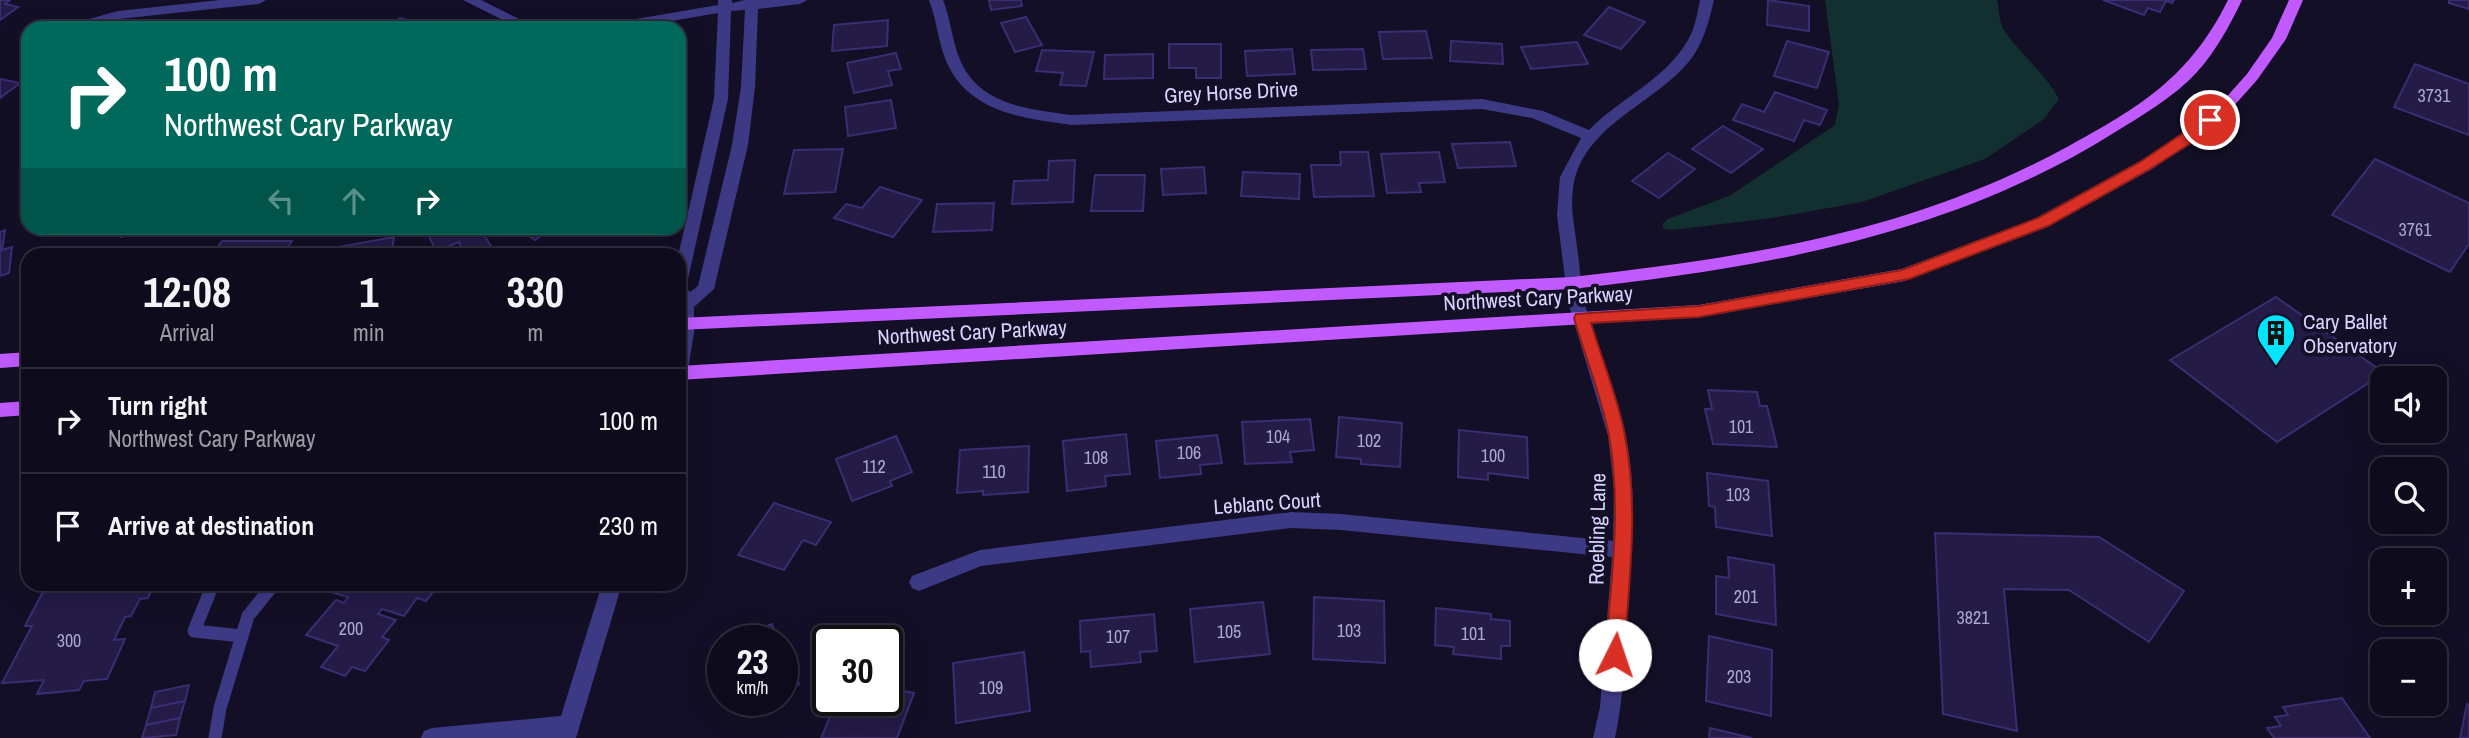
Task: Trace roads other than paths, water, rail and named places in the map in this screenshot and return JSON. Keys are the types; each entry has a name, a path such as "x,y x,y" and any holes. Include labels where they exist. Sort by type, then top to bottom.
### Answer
{"main road":[{"name":"Northwest Cary Parkway","path":"686,324 1572,283 1681,271 1783,254 1903,222 1991,192 2098,137 2162,94 2199,61 2235,0"},
{"name":"Northwest Cary Parkway","path":"686,371 1699,311 1870,283 1948,260 2043,222 2145,166 2202,127 2252,77 2279,39 2296,0"},
{"path":"0,361 21,360"},
{"path":"0,410 21,408"}],"street":[{"path":"97,21 118,15 259,0"},
{"path":"470,0 515,21"},
{"path":"641,21 725,4 800,0"},
{"name":"Grey Horse Drive","path":"936,0 954,64 976,92 1001,107 1042,117 1072,120 1482,104 1527,110 1590,136"},
{"path":"1590,136 1659,84 1681,63 1701,32 1707,0"},
{"path":"686,304 706,289 730,194 748,87 752,3"},
{"path":"686,255 721,99 725,4"},
{"name":"Roebling Lane","path":"1590,136 1571,167 1561,200 1572,283 1617,434 1624,489 1611,707 1604,738"},
{"name":"Leblanc Court","path":"919,582 980,558 1291,520 1341,522 1622,550"},
{"path":"432,738 566,731 610,591"}],"lane":[{"path":"210,591 194,631 242,636"},
{"path":"215,738 220,708 248,616 268,591"}],"place":[{"name":"Cary Ballet Observatory","path":"2276,367"}]}
